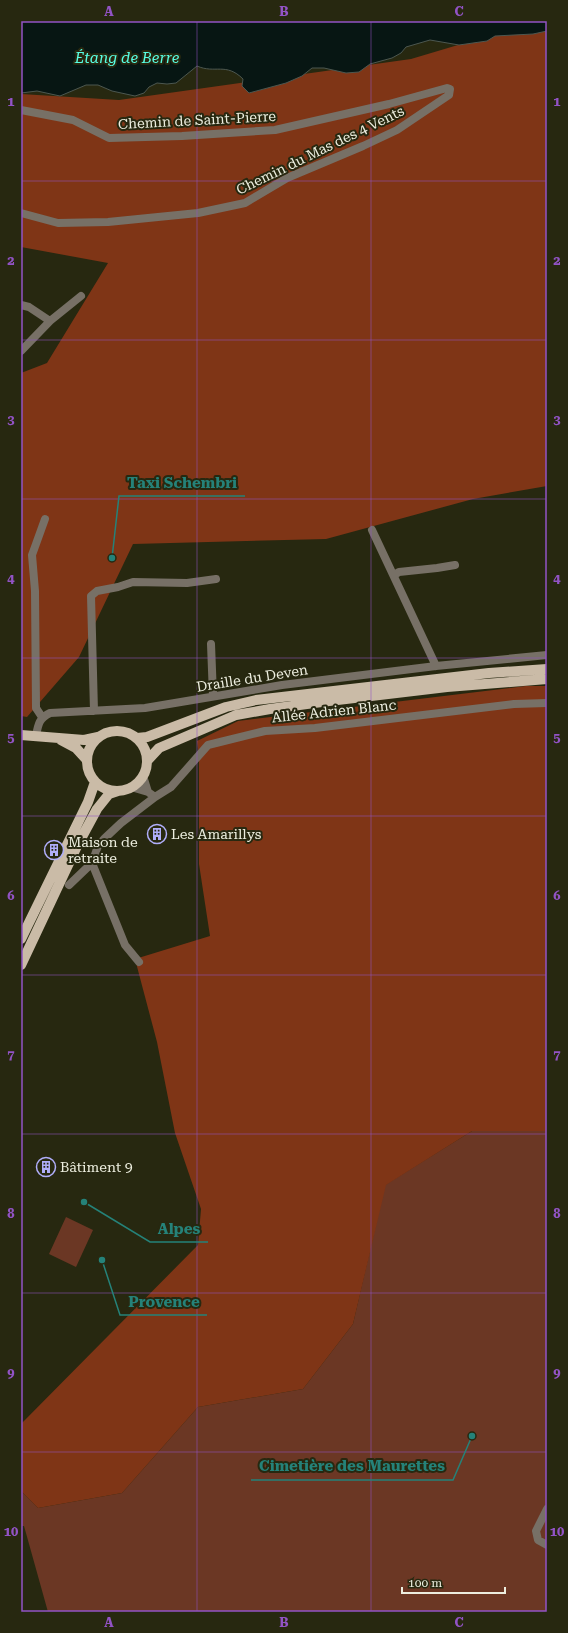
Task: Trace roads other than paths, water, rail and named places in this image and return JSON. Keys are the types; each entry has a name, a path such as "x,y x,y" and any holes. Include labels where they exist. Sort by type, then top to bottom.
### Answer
{"main road":[{"path":"137,738 147,737 226,707 256,700 489,672 547,669"},
{"path":"147,761 159,748 236,715 270,708 447,687 547,679"},
{"path":"21,965 77,846 97,809 109,794 131,788 143,776 147,761 145,749 132,734 118,730 104,733 98,737 90,747 87,760 89,772 95,782 106,789 118,791"},
{"path":"21,735 84,740 98,737"},
{"path":"57,738 76,748 87,760"},
{"path":"21,939 88,802 95,782"}],"street":[{"name":"Chemin de Saint-Pierre","path":"21,110 73,120 109,138 182,136 275,130 389,104 447,88"},
{"name":"Chemin du Mas des 4 Vents","path":"21,213 58,223 108,222 198,213 245,204 287,178 397,130 449,95 450,89 447,88"},
{"path":"21,351 50,321 81,296"},
{"path":"21,305 29,307 50,321"},
{"path":"36,736 38,723 42,717 36,708 35,592 32,555 45,519"},
{"path":"372,530 436,666"},
{"path":"394,575 400,572 455,565"},
{"path":"94,711 91,596 97,591 118,587 133,582 187,584 216,579"},
{"path":"211,644 213,696"},
{"name":"Draille du Deven","path":"42,717 50,713 145,708 282,685 436,666 547,655"},
{"name":"Allée Adrien Blanc","path":"92,863 98,846 105,838 121,823 155,797 171,787 208,745 265,731 315,728 507,704 547,703"},
{"path":"143,776 148,792"},
{"path":"131,788 148,792 155,797"},
{"path":"69,885 92,863 125,945 139,962"},
{"path":"547,1509 536,1531 538,1540 547,1545"}],"water":[{"name":"Étang de Berre","path":"21,21 547,21 547,31 533,34 495,36 487,41 459,45 430,40 406,47 401,53 392,58 370,64 359,72 346,73 324,68 312,68 302,76 286,83 249,93 242,86 243,79 237,74 226,70 209,69 197,66 176,83 157,83 149,87 144,93 135,96 112,91 98,85 86,85 60,96 37,91 21,93"}],"place":[{"name":"Taxi Schembri","path":"112,558"},
{"name":"Les Amarillys","path":"157,834"},
{"name":"Maison de retraite","path":"54,850"},
{"name":"Bâtiment 9","path":"46,1167"},
{"name":"Alpes","path":"84,1202"},
{"name":"Provence","path":"102,1260"},
{"name":"Cimetière des Maurettes","path":"472,1436"}]}
